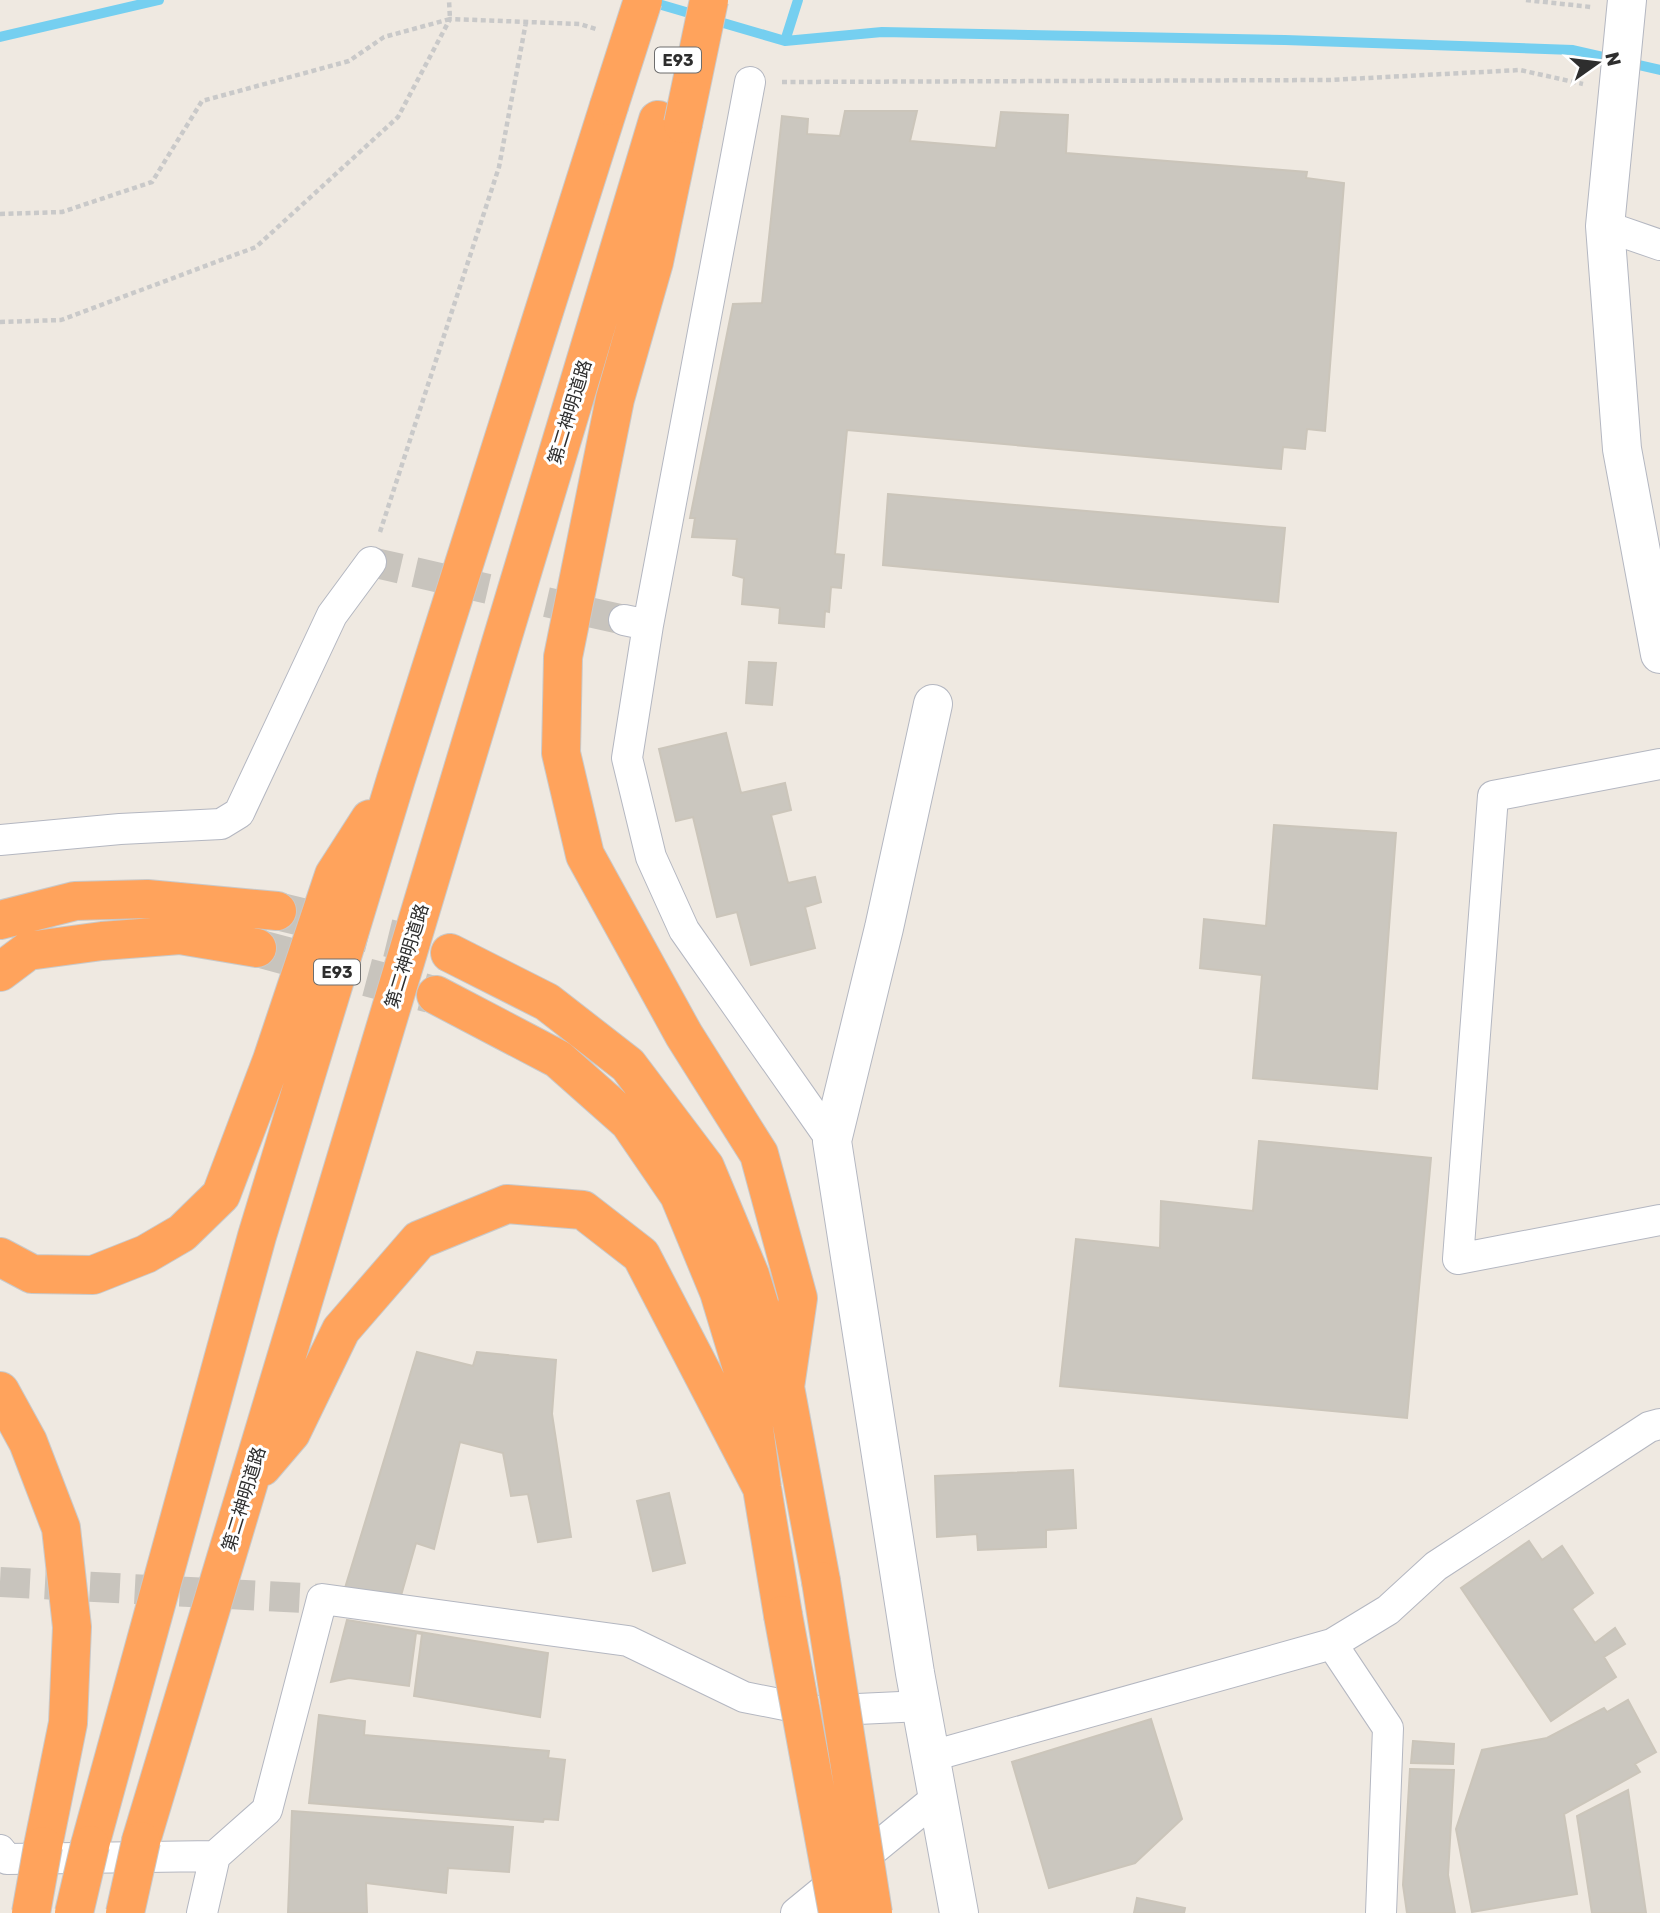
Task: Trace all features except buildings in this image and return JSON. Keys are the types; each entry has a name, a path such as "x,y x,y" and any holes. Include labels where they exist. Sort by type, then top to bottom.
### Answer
{"highway":[{"name":"E93","path":"74,1913 90,1845 257,1236 396,779 643,0"},
{"name":"第二神明道路","path":"125,1913 141,1842 250,1481 671,122 697,0"},
{"path":"709,0 671,122 654,262 615,399 563,657 561,753 585,855 684,1035 759,1154 798,1298 785,1387"},
{"path":"0,1257 32,1274 93,1275 146,1254 182,1233 221,1195 271,1060 334,875 396,779"},
{"path":"0,920 75,901 147,899 276,911"},
{"path":"0,972 28,951 102,941 180,935 257,948"},
{"path":"450,953 547,1002 628,1065 705,1167 750,1275 785,1387 821,1581 873,1913"},
{"path":"436,995 558,1059 629,1122 679,1195 719,1292 749,1391 783,1615 838,1913"},
{"path":"250,1481 291,1433 341,1330 419,1240 507,1203 583,1210 641,1255 762,1488"},
{"path":"0,1391 28,1442 61,1528 72,1627 68,1723 31,1913"},
{"path":"857,1808 892,1913"},
{"path":"824,1913 830,1863"}],"street":[{"path":"1626,5 1605,226 1622,449 1660,654"},
{"path":"750,82 636,622 627,758 652,857 684,930 832,1141"},
{"path":"1605,226 1660,245"},
{"path":"0,840 120,829 221,824 239,813 332,615 371,562"},
{"path":"933,704 884,928 832,1141 922,1706 959,1913"},
{"path":"1660,764 1493,796 1458,1259 1660,1220"},
{"path":"932,1756 1332,1644 1388,1610 1436,1566 1649,1427 1660,1424"},
{"path":"202,1913 215,1856 267,1810 322,1600 628,1641 744,1697 815,1711 922,1706"},
{"path":"1332,1644 1388,1728 1381,1913"},
{"path":"796,1913 939,1796"},
{"path":"0,1850 6,1859 215,1856"}],"path":[{"path":"0,214 62,212 152,182 202,101 349,61 384,37 450,19 449,0"},
{"path":"1526,0 1626,5"},
{"path":"371,562 499,167 526,22"}],"waterway":[{"path":"0,37 159,0"},
{"path":"785,41 798,0"},
{"path":"648,1 785,41 882,32 1285,40 1573,50 1660,70"}],"tunnel":[{"path":"371,562 624,620"},
{"path":"277,911 450,953"},
{"path":"257,948 430,994"},
{"path":"0,1582 322,1599"}]}
